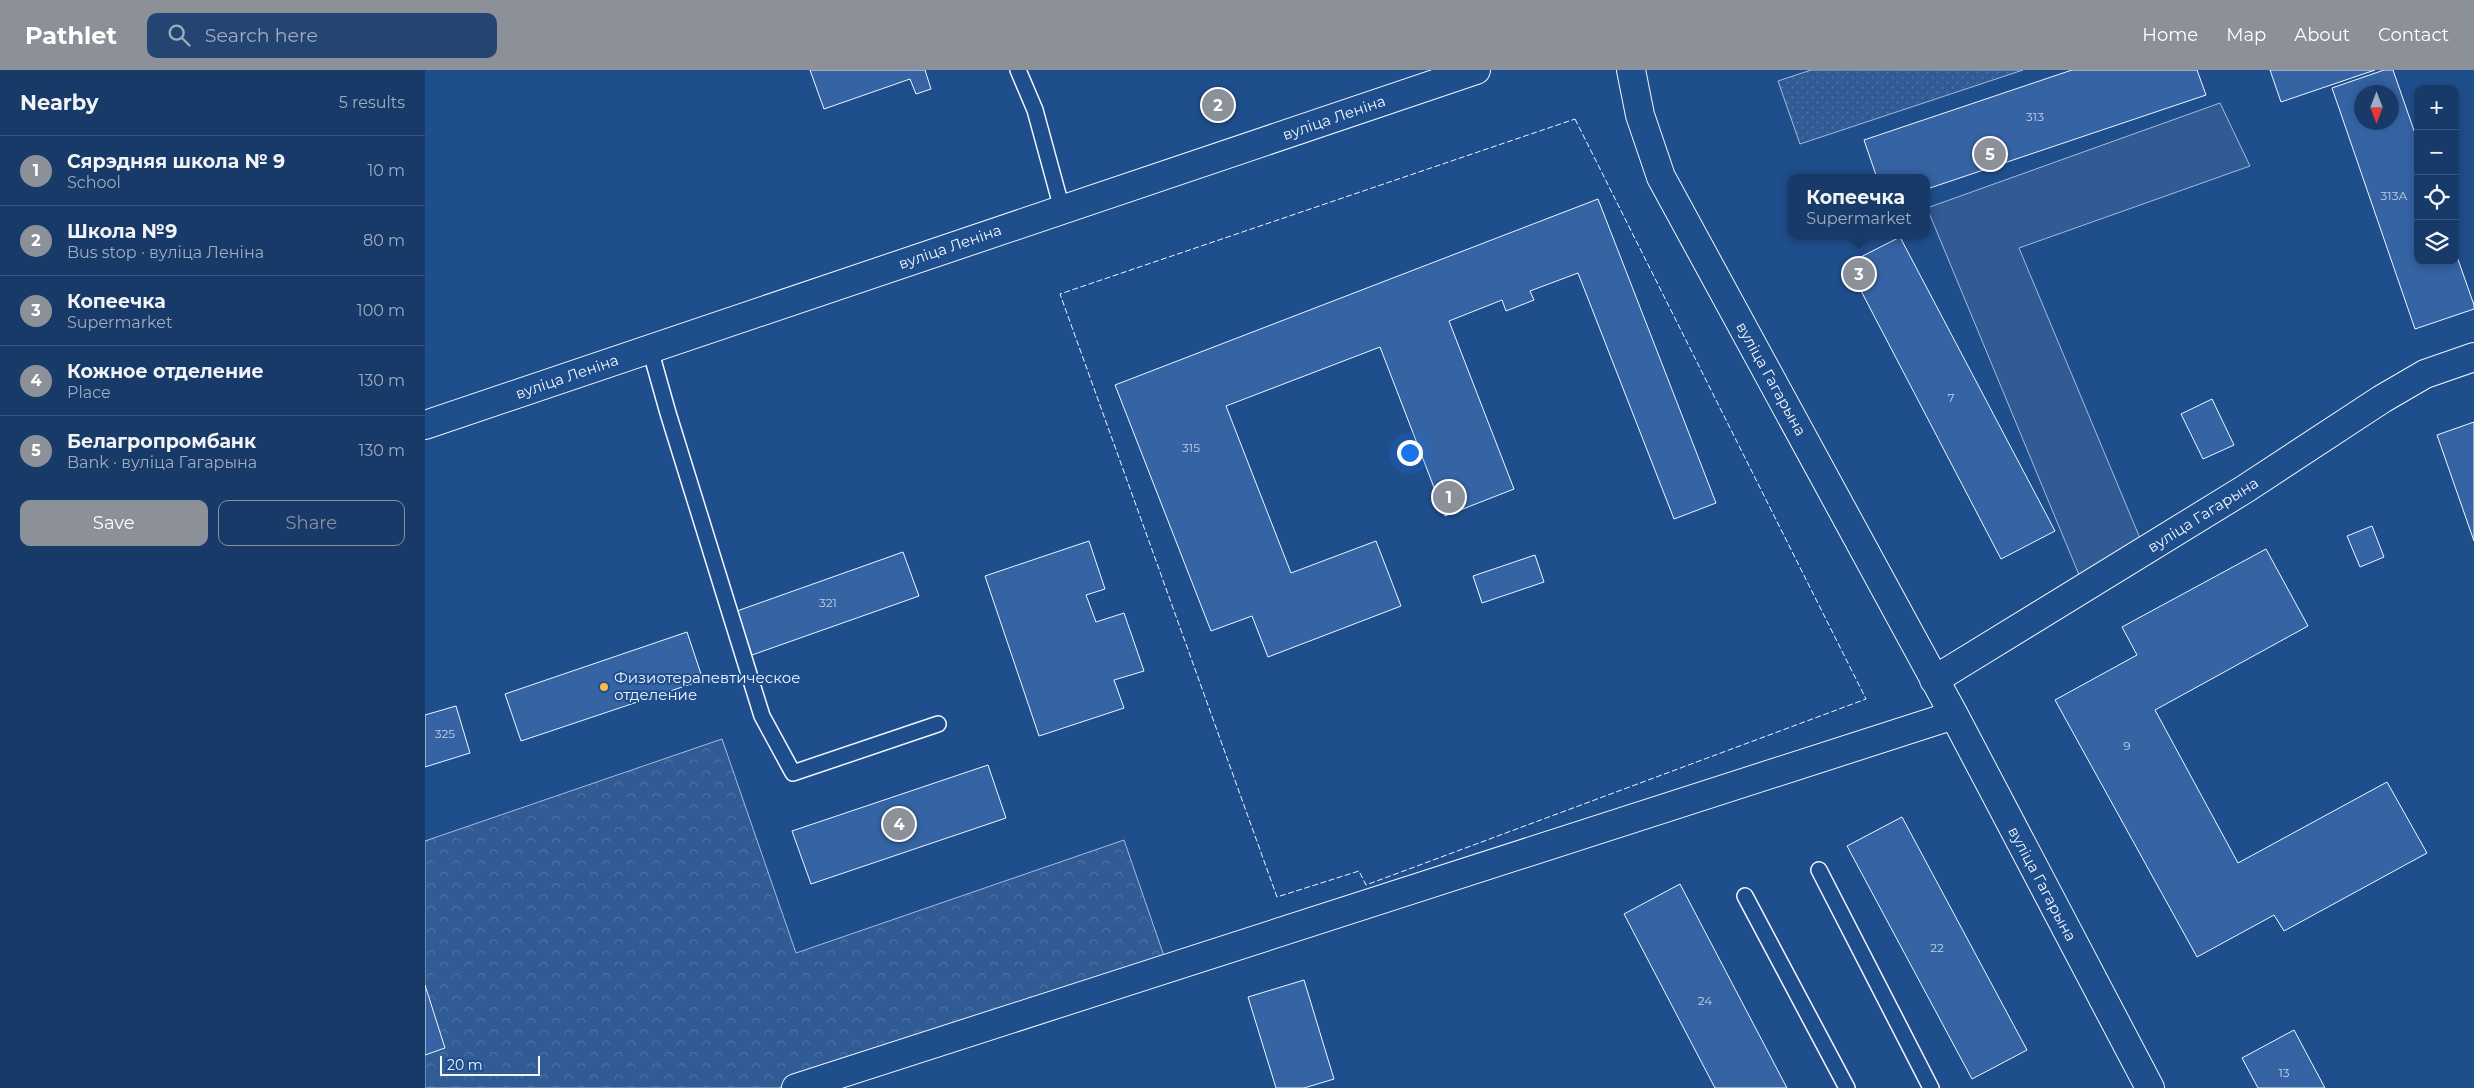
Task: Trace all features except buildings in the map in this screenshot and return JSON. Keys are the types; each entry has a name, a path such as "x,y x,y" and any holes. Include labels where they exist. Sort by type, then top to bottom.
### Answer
{"street":[{"name":"вуліца Леніна","path":"425,425 1476,70"},
{"name":"вуліца Гагарына","path":"1631,70 1639,115 1661,177 1954,715 2150,1088"},
{"name":"вуліца Гагарына","path":"1935,680 2245,489 2382,399 2425,374 2474,357"},
{"path":"796,1088 1954,715"}],"lane":[{"path":"1019,70 1035,110 1063,209"},
{"path":"650,349 761,716 793,773 938,724"},
{"path":"1819,870 1931,1088"},
{"path":"1745,896 1847,1088"}],"green space":[{"path":"1811,70 2023,70 1800,144 1778,81"},
{"path":"722,739 796,953 1124,840 1164,956 779,1088 425,1088 425,841"}],"shaded area":[{"path":"2220,103 2250,166 2019,248 2147,555 2082,582 1930,215 1930,207"}],"fence":[{"path":"1575,119 1866,699 1366,885 1359,871 1277,897 1060,294 1575,119"}],"place":[{"name":"Школа №9","path":"1218,105"},
{"name":"Белагропромбанк","path":"1990,154"},
{"name":"Копеечка","path":"1859,274"},
{"name":"Сярэдняя школа № 9","path":"1449,497"},
{"name":"Физиотерапевтическое отделение","path":"604,687"},
{"name":"Кожное отделение","path":"899,824"}]}
